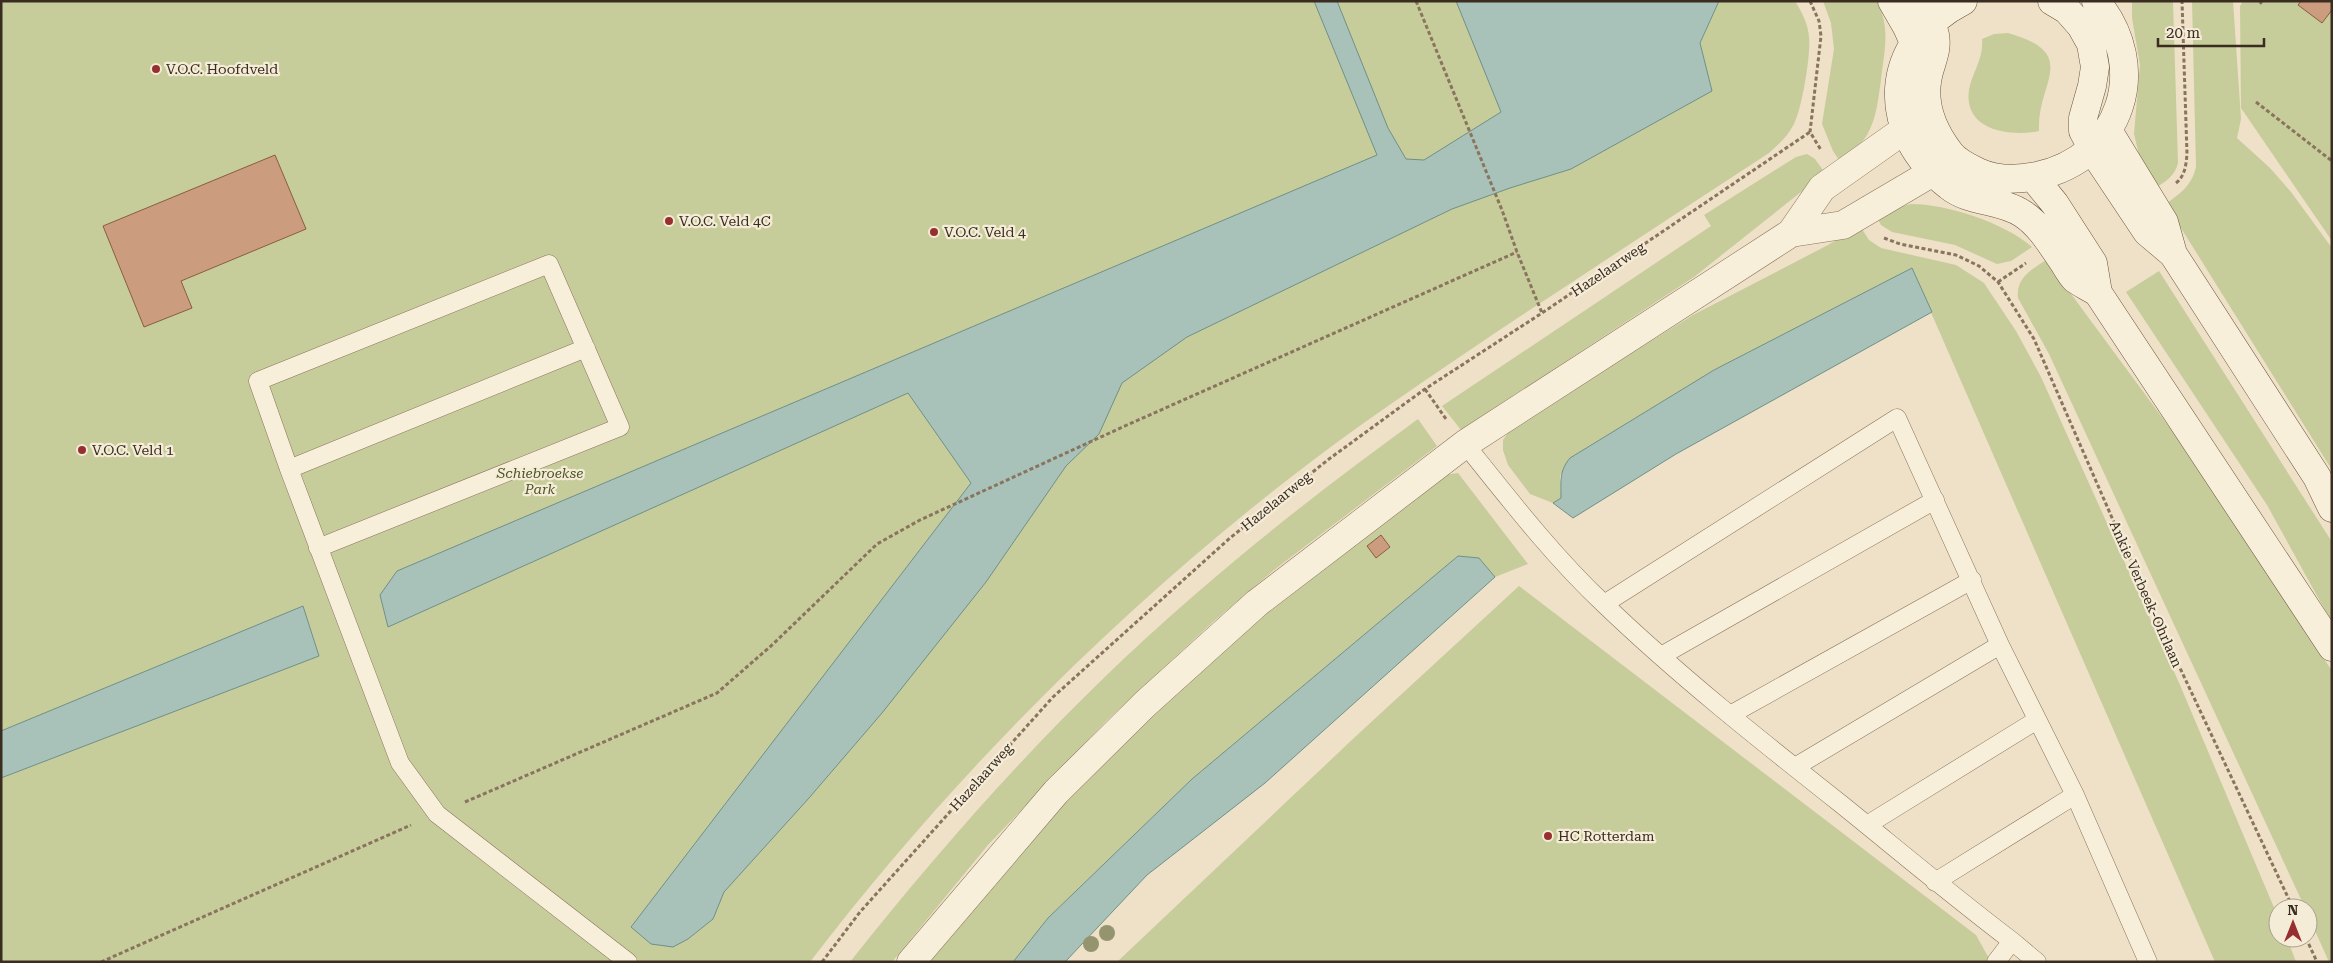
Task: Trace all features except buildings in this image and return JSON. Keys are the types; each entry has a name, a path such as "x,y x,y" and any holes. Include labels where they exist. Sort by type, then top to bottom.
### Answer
{"main road":[{"path":"1892,1 1908,27 1921,23 1963,1"},
{"path":"2052,1 2067,10 2081,26 2091,44 2095,66 2092,86 2083,118 2083,131 2101,140 2164,222 2173,254 2316,477 2332,508"},
{"path":"1921,23 1935,35 1936,48 1928,76 1928,111 1940,139 1957,160 1984,175 2003,179 2033,177 2063,168 2101,140 2120,106 2125,79 2123,52 2117,33 2102,4"},
{"path":"1921,23 1904,62 1899,81 1898,104 1904,130 1918,156 1950,188 1972,198 2012,207 2023,214 2045,236 2074,278 2098,293"},
{"path":"911,962 1056,792 1145,704 1257,604 1465,444 1791,233 1822,188 1904,130"},
{"path":"1791,233 1842,225 1957,160"},
{"path":"2033,177 2055,204 2093,262 2098,293 2332,648"}],"lane":[{"path":"318,548 620,427 549,264 258,381 288,469 318,548 400,763 437,814 628,962"},
{"path":"288,469 586,348"},
{"path":"1604,604 1897,418 2000,645 2075,795 2148,962"},
{"path":"1465,444 1526,519 1604,604 1661,656 1730,715 1935,882 2037,962"},
{"path":"1661,656 1935,500"},
{"path":"1730,715 1972,580"},
{"path":"1795,767 2000,645"},
{"path":"1867,825 2037,720"},
{"path":"1935,882 2075,795"},
{"path":"1996,962 2012,942"}],"path":[{"path":"1416,1 1542,313"},
{"name":"Hazelaarweg","path":"822,962 860,912 1053,697 1230,538 1329,458 1425,389 1542,313 1810,132 1821,36 1820,21 1810,1"},
{"path":"2256,102 2332,161"},
{"path":"102,962 717,693 772,645 877,544 920,520 1127,425 1517,252"},
{"name":"Ankie Verbeek-Ohrlaan","path":"1998,282 2034,339 2147,598 2288,898"},
{"path":"2311,948 2317,962"}],"green space":[{"name":"Schiebroekse Park","path":"1,1 1673,1 1700,44 1719,1 1795,1 1806,23 1809,56 1800,106 1794,124 1773,150 1504,327 1394,402 1312,461 1220,534 1156,589 1033,706 917,831 810,962 1,962"},
{"path":"1823,1 1877,1 1884,21 1885,50 1877,108 1873,122 1864,139 1841,163 1833,151 1822,124 1834,49 1831,23"},
{"path":"2132,1 2173,1 2178,163 2172,175 2155,188 2140,159 2134,134 2140,65 2132,18"},
{"path":"2192,1 2233,1 2241,119 2237,138 2270,168 2291,192 2332,248 2332,470 2166,204 2189,184 2196,167"},
{"path":"2243,1 2332,1 2332,241 2241,108 2240,6"},
{"path":"2008,33 2030,41 2044,50 2050,61 2050,72 2040,114 2039,131 2015,133 1991,128 1981,123 1973,115 1969,104 1969,90 1980,59 1982,39 1994,34"},
{"path":"1807,154 1815,159 1825,173 1694,277 1461,430 1442,406 1711,226 1704,215 1796,157"},
{"path":"1911,204 1941,207 1975,216 2007,230 2032,247 2011,261 1997,264 1955,245 1892,232 1881,225 1876,216 1888,210"},
{"path":"1860,226 1869,240 1881,248 1956,265 1984,283 2016,331 2041,377 2180,685 2270,898 2268,898 2268,948 2291,948 2296,962 2215,962 1912,269 1714,370 1570,458 1560,476 1561,498 1553,503 1530,494 1508,465 1503,450 1503,440 1512,427 1693,315 1828,245"},
{"path":"2046,260 2181,443 2332,671 2332,962 2329,962 2318,937 2318,898 2300,898 2049,354 2018,298 2019,285 2030,271"},
{"path":"2159,271 2332,542 2332,623 2267,505 2126,292"},
{"path":"1418,419 1437,446 1274,570 1214,621 1106,721 988,845 892,962 850,962 970,818 1099,683 1144,640 1246,551"},
{"path":"1458,473 1528,564 1495,577 1479,558 1458,556 1192,779 1048,918 1013,962 925,962 1029,840 1135,731 1292,589 1444,475"},
{"name":"HC Rotterdam","path":"1519,586 1976,935 1991,962 1117,962 1355,737"}],"water":[{"path":"1314,1 1337,1 1388,128 1406,159 1424,160 1501,112 1456,1 1719,1 1700,43 1712,91 1571,169 1452,209 1187,337 1122,383 1099,434 1066,466 986,582 882,713 809,798 724,892 713,919 688,939 673,947 651,944 631,927 971,483 908,393 388,627 380,595 397,571 1377,155"},
{"path":"1912,268 1932,312 1676,454 1573,518 1553,503 1561,498 1562,472 1570,458 1714,370"},
{"path":"1458,556 1479,558 1495,577 1265,783 1147,875 1065,962 1013,962 1048,918 1192,779"},
{"path":"303,606 319,656 1,778 1,731"}],"place":[{"name":"V.O.C. Hoofdveld","path":"156,69"},
{"name":"V.O.C. Veld 4C","path":"669,221"},
{"name":"V.O.C. Veld 4","path":"934,232"},
{"name":"V.O.C. Veld 1","path":"82,450"},
{"name":"HC Rotterdam","path":"1548,836"}]}
